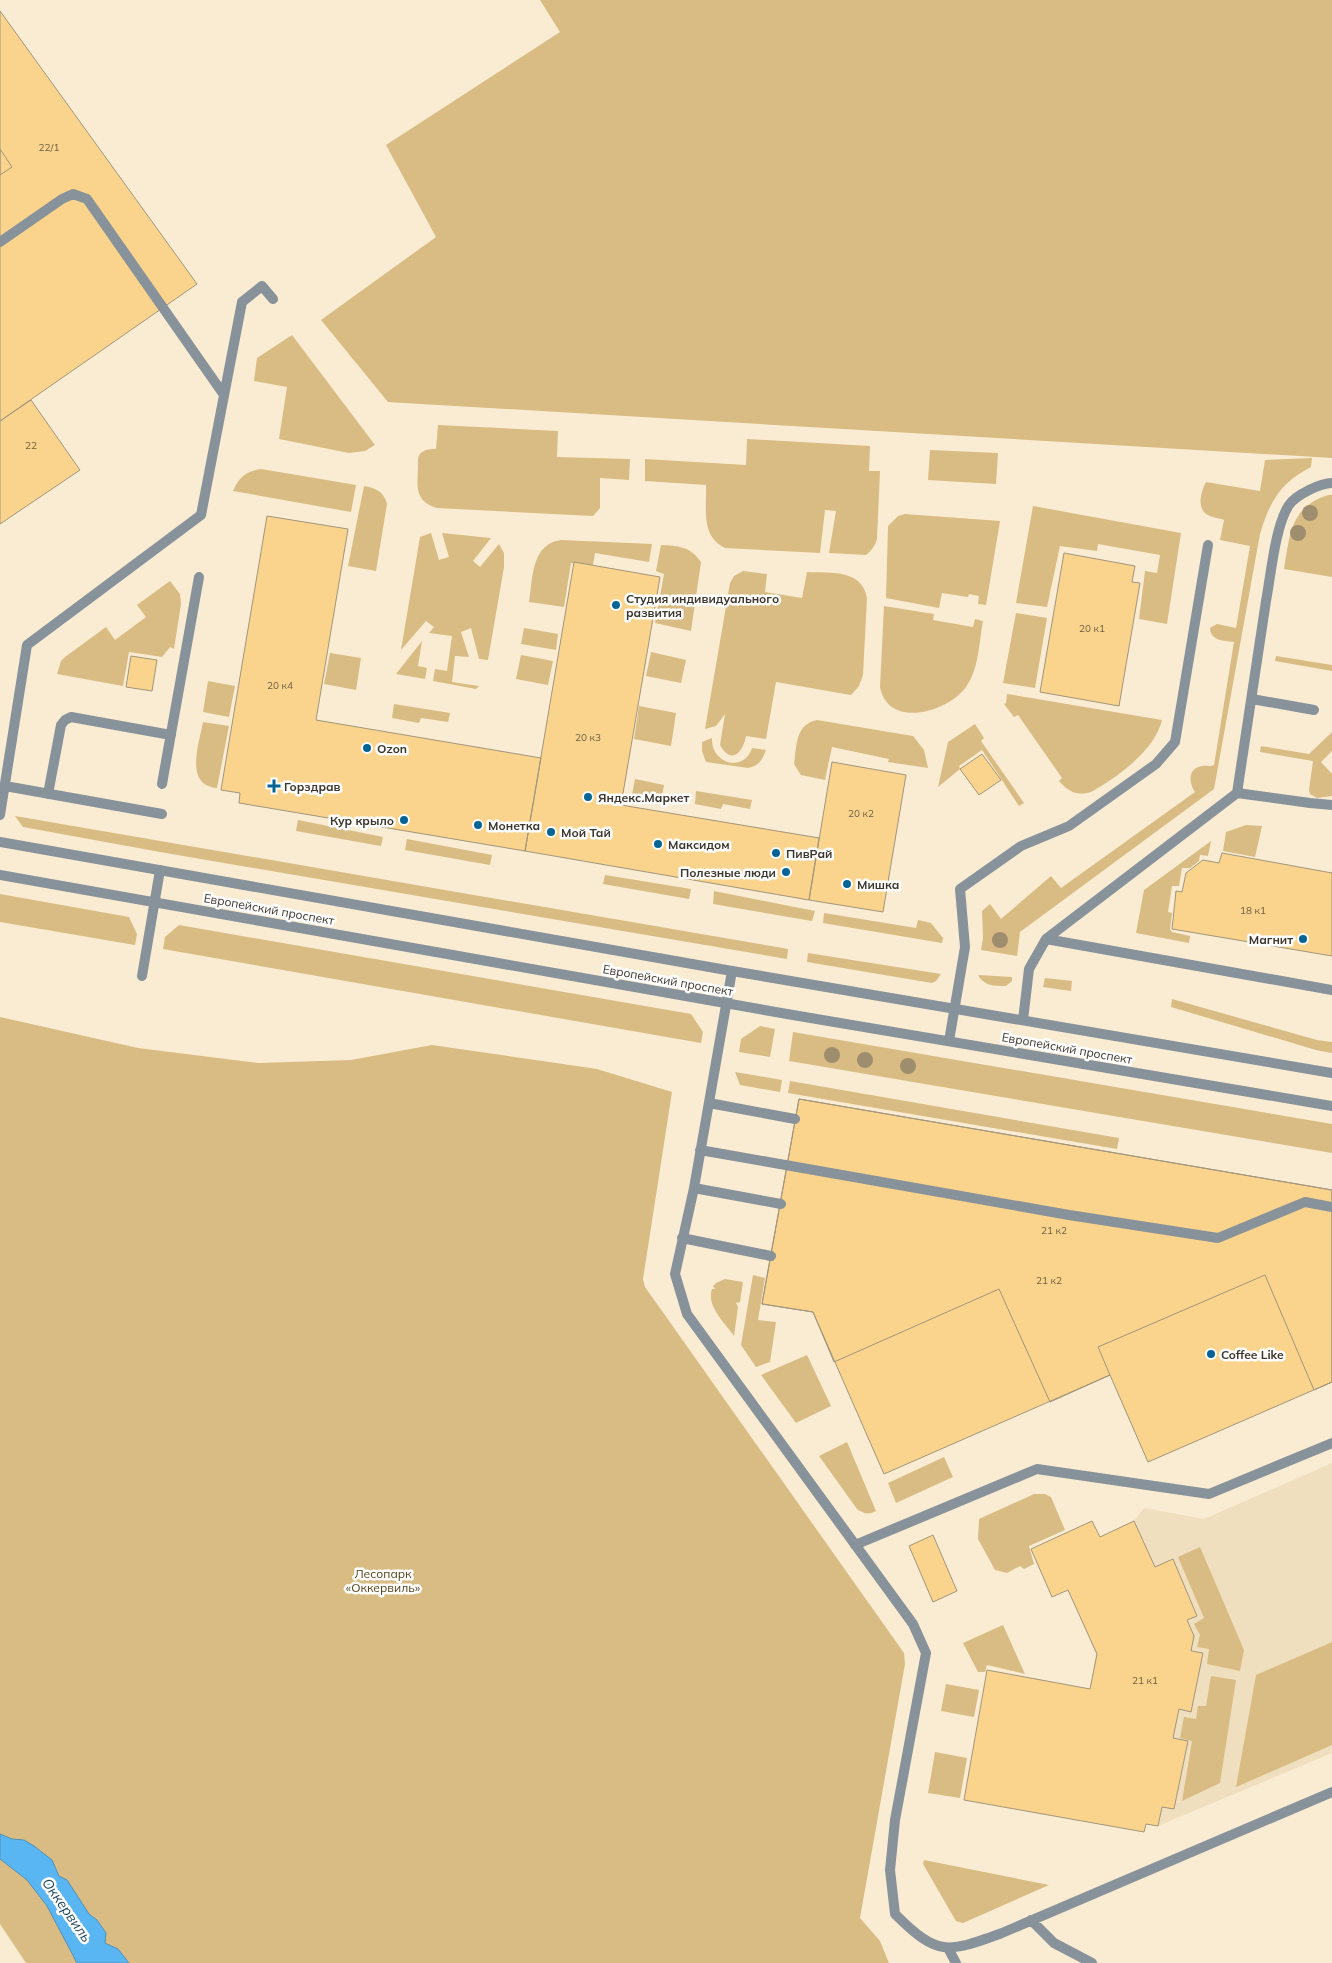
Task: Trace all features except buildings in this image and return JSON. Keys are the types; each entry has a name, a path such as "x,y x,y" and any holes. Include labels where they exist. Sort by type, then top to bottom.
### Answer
{"street":[{"path":"0,242 62,199 73,194 88,199 224,395"},
{"path":"0,815 27,645 201,516 242,302 262,286 273,299"},
{"path":"1023,1020 1029,969 1046,939 1237,792 1272,568 1282,521 1290,504 1308,490 1325,483 1332,483"},
{"path":"949,1041 966,947 960,889 1021,846 1069,826 1156,764 1175,742 1208,545"},
{"path":"162,784 200,577"},
{"path":"1252,699 1314,710"},
{"path":"48,794 61,725 65,720 71,718 171,735"},
{"path":"5,786 162,814"},
{"path":"1237,792 1310,803 1332,804"},
{"name":"Европейский проспект","path":"0,842 732,971 1332,1073"},
{"path":"142,976 160,870"},
{"name":"Европейский проспект","path":"0,875 726,1003 1332,1106"},
{"path":"1046,939 1332,990"},
{"path":"732,971 694,1188 675,1274 687,1314 913,1624 926,1653 895,1820 890,1870 895,1914 929,1944 948,1948 969,1945 1332,1792"},
{"path":"709,1103 795,1119"},
{"path":"700,1150 1069,1215 1218,1238 1305,1202 1332,1207"},
{"path":"694,1188 781,1204"},
{"path":"682,1238 771,1256"},
{"path":"856,1545 1037,1470 1208,1494 1332,1443"},
{"path":"1032,1920 1054,1943 1092,1963"},
{"path":"948,1948 956,1963"}],"shaded area":[{"path":"1332,1463 1332,1753 1158,1826 1146,1824 1167,1703 1090,1689 1096,1654 1068,1590 1052,1597 1031,1549 1092,1521 1100,1537 1134,1521 1144,1508 1204,1519"}],"green space":[{"path":"540,0 1332,0 1332,458 388,402 321,320 436,237 386,145 560,32"},
{"path":"292,335 375,445 365,451 349,453 279,439 287,387 254,381 257,358"},
{"path":"438,425 558,431 557,457 630,459 629,480 600,478 600,508 593,516 437,508 421,498 417,482 419,456 424,451 436,449"},
{"path":"747,439 870,446 869,471 880,471 877,539 870,552 866,555 829,553 836,511 825,510 820,553 725,548 717,543 708,529 706,521 706,485 645,481 645,459 746,465"},
{"path":"930,450 998,453 996,484 928,480"},
{"path":"1312,458 1311,467 1291,480 1278,494 1272,503 1260,534 1214,789 1020,932 1017,956 981,950 983,938 982,911 990,904 1001,919 1051,876 1061,888 1195,792 1191,785 1191,777 1194,770 1202,766 1214,765 1234,642 1215,638 1210,628 1217,624 1236,628 1250,546 1220,540 1224,520 1204,512 1201,504 1203,490 1206,482 1260,491 1265,460"},
{"path":"261,469 356,485 351,512 233,491 244,476 251,471"},
{"path":"364,486 379,491 384,496 387,504 376,571 348,566"},
{"path":"1332,495 1332,577 1284,569 1291,534 1299,515 1315,500"},
{"path":"1033,506 1181,533 1167,624 1139,619 1145,571 1157,573 1160,555 1098,544 1097,551 1060,546 1047,607 1016,603"},
{"path":"905,514 1000,521 986,605 978,604 979,596 969,594 968,597 942,593 939,608 886,598 888,526 898,516"},
{"path":"431,533 439,560 449,557 442,533 491,538 473,561 480,567 499,544 504,553 504,567 488,660 479,659 471,628 461,632 469,657 455,656 452,682 479,686 476,689 433,681 435,669 447,671 452,636 429,633 434,627 426,621 401,650 420,537"},
{"path":"561,540 652,544 649,562 595,553 593,565 571,563 564,607 529,602 533,573 539,555 551,543"},
{"path":"661,545 688,550 701,562 691,631 655,623 664,574 656,571"},
{"path":"743,571 767,574 765,592 802,598 807,572 844,574 859,582 867,598 863,675 859,686 851,695 776,682 766,739 746,736 739,752 732,755 724,751 720,745 725,714 716,726 705,729 730,583 734,576"},
{"path":"170,581 180,594 181,604 174,649 170,647 162,657 129,652 123,686 57,674 61,661 65,657 106,627 115,640 146,617 137,605"},
{"path":"884,606 934,614 933,620 973,627 975,619 983,621 974,672 966,687 946,704 933,710 906,712 894,708 885,700 880,687"},
{"path":"1016,613 1047,618 1035,688 1003,683"},
{"path":"524,628 558,634 556,650 521,644"},
{"path":"422,641 418,666 427,668 425,679 396,674"},
{"path":"651,652 686,660 681,683 646,676"},
{"path":"330,653 361,658 356,690 324,684"},
{"path":"521,655 553,661 548,685 516,679"},
{"path":"1276,656 1332,665 1332,671 1275,661"},
{"path":"208,681 235,686 229,717 203,712"},
{"path":"1007,694 1162,720 1152,742 1134,762 1091,792 1077,793 1066,788 1059,781 1062,778 1018,715 1014,717 1004,704 1006,703"},
{"path":"394,704 450,713 448,722 421,718 419,723 392,718"},
{"path":"639,706 676,713 671,746 634,739"},
{"path":"817,720 913,736 924,750 928,768 888,762 889,759 832,747 825,780 801,775 794,764 798,737 805,726"},
{"path":"203,722 229,726 217,788 207,785 200,780 197,772 197,752"},
{"path":"975,724 984,738 981,741 1024,803 1019,806 982,750 959,766 960,769 938,787 948,742"},
{"path":"1332,732 1332,751 1321,762 1332,774 1332,796 1317,798 1310,794 1313,761 1260,752 1261,746 1309,754"},
{"path":"712,738 713,747 717,754 729,762 736,763 742,761 748,756 752,748 766,750 760,762 748,768 706,762 702,751 702,742"},
{"path":"635,779 664,785 660,805 631,800"},
{"path":"696,791 752,800 750,809 723,804 721,809 695,804"},
{"path":"15,816 788,949 787,959 23,827"},
{"path":"298,820 383,837 381,846 296,831"},
{"path":"1246,825 1262,826 1255,857 1223,851 1226,832"},
{"path":"407,839 492,855 490,865 405,850"},
{"path":"1211,841 1208,856 1200,855 1199,861 1190,868 1182,868 1179,886 1172,886 1168,912 1172,913 1170,929 1172,932 1190,936 1189,943 1136,933 1144,890"},
{"path":"605,875 691,889 689,899 603,884"},
{"path":"714,891 815,911 812,921 713,904"},
{"path":"0,894 129,917 137,934 135,945 0,922"},
{"path":"824,913 916,928 918,920 931,923 943,938 942,943 823,923"},
{"path":"179,925 691,1014 703,1032 701,1043 163,949 165,937"},
{"path":"808,953 941,974 932,983 807,962"},
{"path":"978,975 1012,977 1012,981 1006,986 993,985 980,979"},
{"path":"1045,978 1072,981 1071,991 1043,987"},
{"path":"1172,999 1317,1040 1332,1042 1332,1053 1316,1050 1171,1007"},
{"name":"Лесопарк «Оккервиль»","path":"0,1017 138,1048 259,1063 351,1060 432,1045 597,1069 672,1092 643,1279 645,1287 904,1653 905,1664 860,1918 880,1941 889,1963 26,1963 0,1924"},
{"path":"760,1026 775,1029 770,1057 739,1052 741,1039"},
{"path":"793,1032 1332,1124 1332,1153 789,1061"},
{"path":"735,1072 782,1080 780,1092 740,1085"},
{"path":"790,1081 1119,1138 1117,1149 788,1093"},
{"path":"753,1275 765,1278 758,1320 776,1322 770,1362 756,1367 741,1345"},
{"path":"725,1279 743,1282 740,1302 736,1303 738,1307 734,1336 717,1314 712,1302 712,1289 715,1289 713,1286"},
{"path":"807,1355 831,1406 796,1423 761,1375"},
{"path":"847,1442 876,1511 871,1513 862,1512 857,1509 819,1456"},
{"path":"944,1457 953,1477 896,1503 888,1483"},
{"path":"1034,1494 1045,1494 1051,1497 1065,1530 1029,1546 1034,1564 1024,1569 1020,1566 1007,1573 995,1570 978,1539 979,1519"},
{"path":"1200,1547 1244,1650 1240,1671 1207,1664 1209,1649 1197,1647 1200,1635 1194,1624 1204,1618 1178,1557"},
{"path":"1003,1625 1025,1674 987,1665 985,1672 978,1672 963,1643"},
{"path":"1332,1642 1332,1745 1236,1787 1256,1675"},
{"path":"1211,1676 1236,1680 1220,1783 1182,1801 1192,1741 1180,1738 1184,1717 1196,1719 1198,1706 1206,1706"},
{"path":"946,1684 979,1690 974,1717 941,1711"},
{"path":"935,1752 967,1758 960,1798 928,1793"},
{"path":"924,1860 1049,1885 963,1923 956,1921 923,1864"}],"water":[{"name":"Оккервиль","path":"0,1834 12,1839 24,1840 52,1860 59,1876 67,1880 89,1914 97,1920 106,1933 105,1943 118,1949 129,1963 77,1963 47,1906 27,1880 0,1859"}],"place":[{"name":"Студия индивидуального развития","path":"616,605"},
{"name":"Ozon","path":"367,748"},
{"name":"Горздрав","path":"274,786"},
{"name":"Яндекс.Маркет","path":"588,797"},
{"name":"Кур крыло","path":"404,820"},
{"name":"Монетка","path":"478,825"},
{"name":"Мой Тай","path":"551,832"},
{"name":"Максидом","path":"658,844"},
{"name":"ПивРай","path":"776,853"},
{"name":"Полезные люди","path":"786,872"},
{"name":"Мишка","path":"847,884"},
{"name":"Магнит","path":"1303,939"},
{"name":"Coffee Like","path":"1211,1354"}]}
